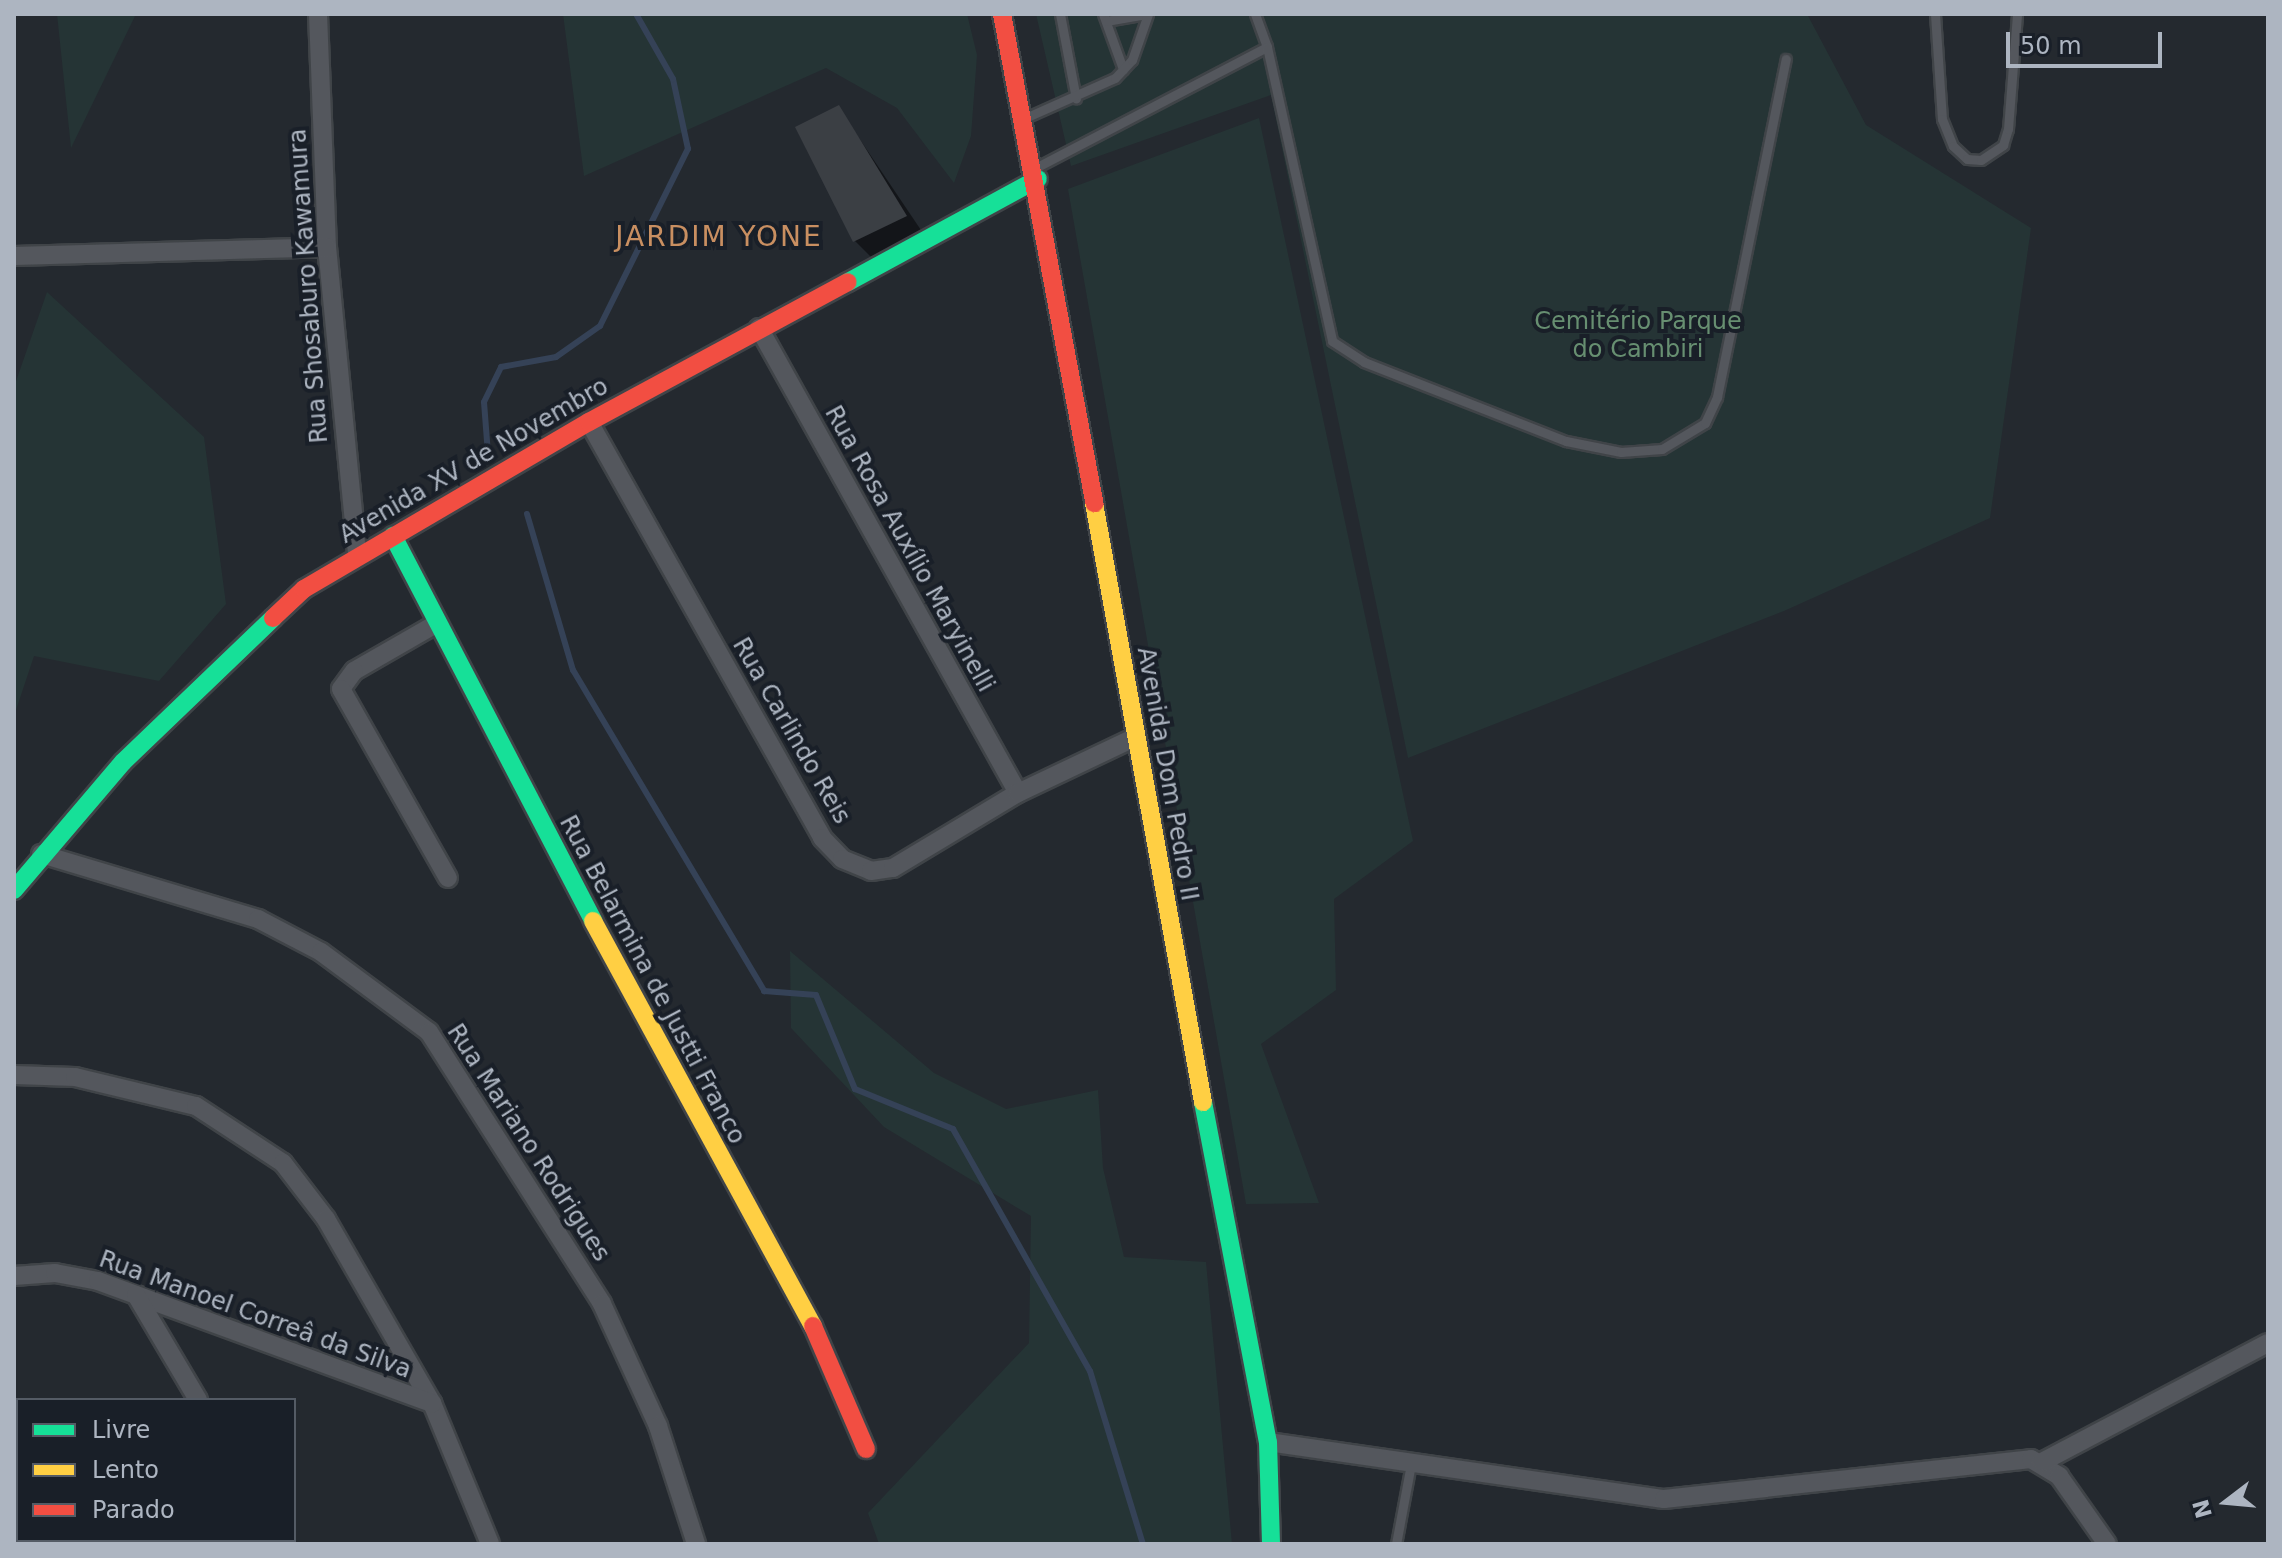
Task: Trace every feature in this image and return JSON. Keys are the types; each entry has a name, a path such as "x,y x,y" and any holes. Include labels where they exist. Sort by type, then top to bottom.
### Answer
{"street":[{"name":"Rua Shosaburo Kawamura","path":"318,14 327,247 357,553"},
{"name":"Avenida Dom Pedro II","path":"1002,14 1037,173 1134,738 1268,1442 1271,1544"},
{"name":"Avenida XV de Novembro","path":"14,890 41,854 145,740 304,589 357,553 393,536 589,422 1007,196 1037,173"},
{"path":"1007,196 1044,212"},
{"path":"14,256 327,247"},
{"name":"Rua Rosa Auxílio Maryinelli","path":"759,328 1018,793"},
{"name":"Rua Carlindo Reis","path":"589,422 822,838 842,859 871,871 893,868 1018,793 1134,738"},
{"name":"Rua Belarmina de Justti Franco","path":"393,536 434,625 808,1314 866,1449"},
{"path":"434,625 354,671 341,689 448,878"},
{"name":"Rua Mariano Rodrigues","path":"41,854 258,919 321,952 429,1032 602,1304 658,1426 696,1544"},
{"path":"14,1075 136,1088 196,1106 246,1132 283,1163 326,1219 432,1403 490,1544"},
{"name":"Rua Manoel Correâ da Silva","path":"14,1276 55,1273 136,1295 432,1403"},
{"path":"136,1295 197,1398"},
{"path":"1268,1442 1676,1499 2016,1458 2042,1462 2268,1343"},
{"path":"2042,1462 2107,1544"}],"lane":[{"path":"1060,14 1076,99"},
{"path":"1025,119 1076,99 1123,69 1147,14 1104,17 1123,69"},
{"path":"1255,14 1267,47 1332,341 1364,362 1506,421 1621,452 1662,449 1689,437 1717,397 1786,59"},
{"path":"1935,14 1942,119 1953,146 1967,159 1981,160 2003,145 2008,129 2017,14"},
{"path":"1037,173 1267,47"},
{"path":"1396,1544 1411,1464"}],"green space":[{"path":"57,14 136,14 71,148"},
{"path":"563,14 967,14 977,55 971,136 954,183 897,108 826,68 584,176"},
{"name":"Cemitério Parque do Cambiri","path":"1036,14 1807,14 1866,125 2031,228 1990,518 1784,611 1408,758 1271,95 1071,166"},
{"path":"1259,118 1413,841 1334,899 1336,990 1261,1044 1319,1203 1246,1204 1068,189"},
{"path":"47,292 204,437 226,604 159,681 34,656 14,716 14,387"},
{"path":"790,951 934,1073 1006,1109 1098,1090 1103,1168 1124,1257 1206,1262 1232,1544 879,1544 868,1513 1029,1343 1031,1216 884,1127 791,1028"}],"building":[{"path":"839,105 907,216 853,242 795,127"}],"waterway":[{"path":"488,454 484,402 501,367 556,357 600,326 688,149 673,79 636,14"},
{"path":"527,514 573,670 764,991 816,995 855,1089 953,1129 1090,1371 1143,1544"}],"traffic: fast":[{"path":"848,282 1038,179"},
{"path":"393,536 593,921"},
{"path":"14,890 123,762 273,618"},
{"path":"1203,1102 1268,1442 1271,1544"}],"traffic: slow":[{"path":"1094,503 1203,1102"},
{"path":"593,921 813,1326"}],"traffic: jam":[{"path":"1002,14 1094,503"},
{"path":"273,618 304,589 589,422 848,282"},
{"path":"813,1326 866,1449"}],"district":[{"name":"JARDIM YONE","path":"719,237"}]}
